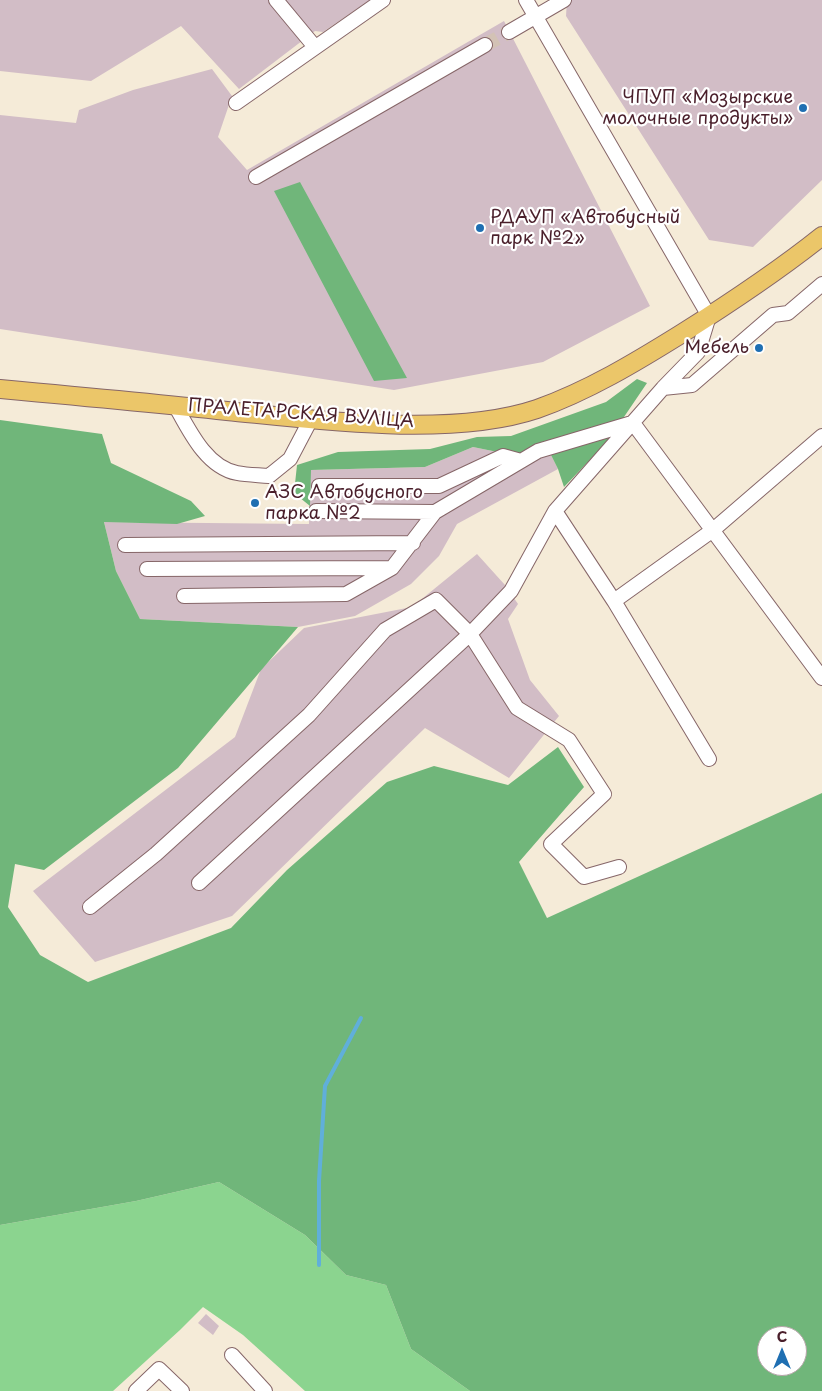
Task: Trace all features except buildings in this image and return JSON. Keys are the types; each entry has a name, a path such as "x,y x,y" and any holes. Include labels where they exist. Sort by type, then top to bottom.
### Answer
{"main road":[{"name":"ПРАЛЕТАРСКАЯ ВУЛІЦА","path":"0,389 312,419 385,424 445,423 498,419 537,409 582,390 646,356 776,273 822,236"}],"street":[{"path":"276,0 315,48"},
{"path":"236,102 383,0"},
{"path":"199,883 470,634 511,591 555,511 662,388 698,352 709,316 526,0"},
{"path":"509,32 564,0"},
{"path":"256,177 485,45"},
{"path":"662,388 692,385 773,315 788,313 821,287"},
{"path":"175,405 201,450 211,459 235,473 269,476 290,459 312,419"},
{"path":"184,596 346,594 392,568 435,512 538,451 633,422"},
{"path":"633,422 822,678"},
{"path":"614,601 713,530 822,436"},
{"path":"319,486 439,486 502,456 521,461"},
{"path":"316,511 435,512"},
{"path":"555,511 614,601 709,759"},
{"path":"125,545 413,543"},
{"path":"147,569 392,568"},
{"path":"90,907 156,854 309,715 385,630 436,600 470,634 517,708 569,740 604,794 551,844 584,877 619,867"},
{"path":"232,1355 262,1390"},
{"path":"136,1391 159,1369 182,1391"}],"shaded area":[{"path":"0,0 370,0 323,32 315,31 239,89 181,26 91,81 0,71"},
{"path":"567,0 822,0 822,180 753,247 709,240 566,16"},
{"path":"504,21 650,306 543,362 394,390 0,329 0,115 76,123 79,110 133,90 212,69 232,96 218,137 247,170"},
{"path":"545,443 558,469 457,524 439,556 411,584 355,616 298,627 140,619 116,571 104,522 309,524 310,470 425,467 473,447 522,457"},
{"path":"477,554 505,585 518,604 508,619 530,680 559,716 509,778 425,728 232,916 95,962 33,891 235,737 261,669 304,628 412,607"},
{"path":"206,1314 219,1326 213,1335 198,1323"}],"green space":[{"path":"300,182 407,378 374,381 274,191"},
{"path":"637,379 647,383 607,442 564,487 558,469 545,443 522,457 473,447 425,467 311,470 310,506 294,493 297,465 338,452 430,449 477,437 511,436 606,402"},
{"path":"0,420 102,434 111,463 191,501 205,516 177,524 104,522 116,571 140,619 298,627 178,768 44,870 15,864 8,907 40,955 88,982 231,928 287,870 387,782 434,766 508,785 558,747 584,787 519,862 547,918 822,793 822,1391 470,1391 411,1349 386,1285 346,1275 305,1235 219,1182 136,1201 0,1225"},
{"path":"219,1182 305,1235 346,1275 386,1285 411,1349 470,1391 305,1391 243,1335 203,1307 113,1391 0,1391 0,1225 136,1201"}],"waterway":[{"path":"319,1265 319,1181 325,1086 361,1018"}],"tunnel":[{"path":"485,45 509,32"}],"place":[{"name":"ЧПУП «Мозырские молочные продукты»","path":"803,108"},
{"name":"РДАУП «Автобусный парк №2»","path":"480,228"},
{"name":"Мебель","path":"759,348"},
{"name":"АЗС Автобусного парка №2","path":"255,503"}]}
